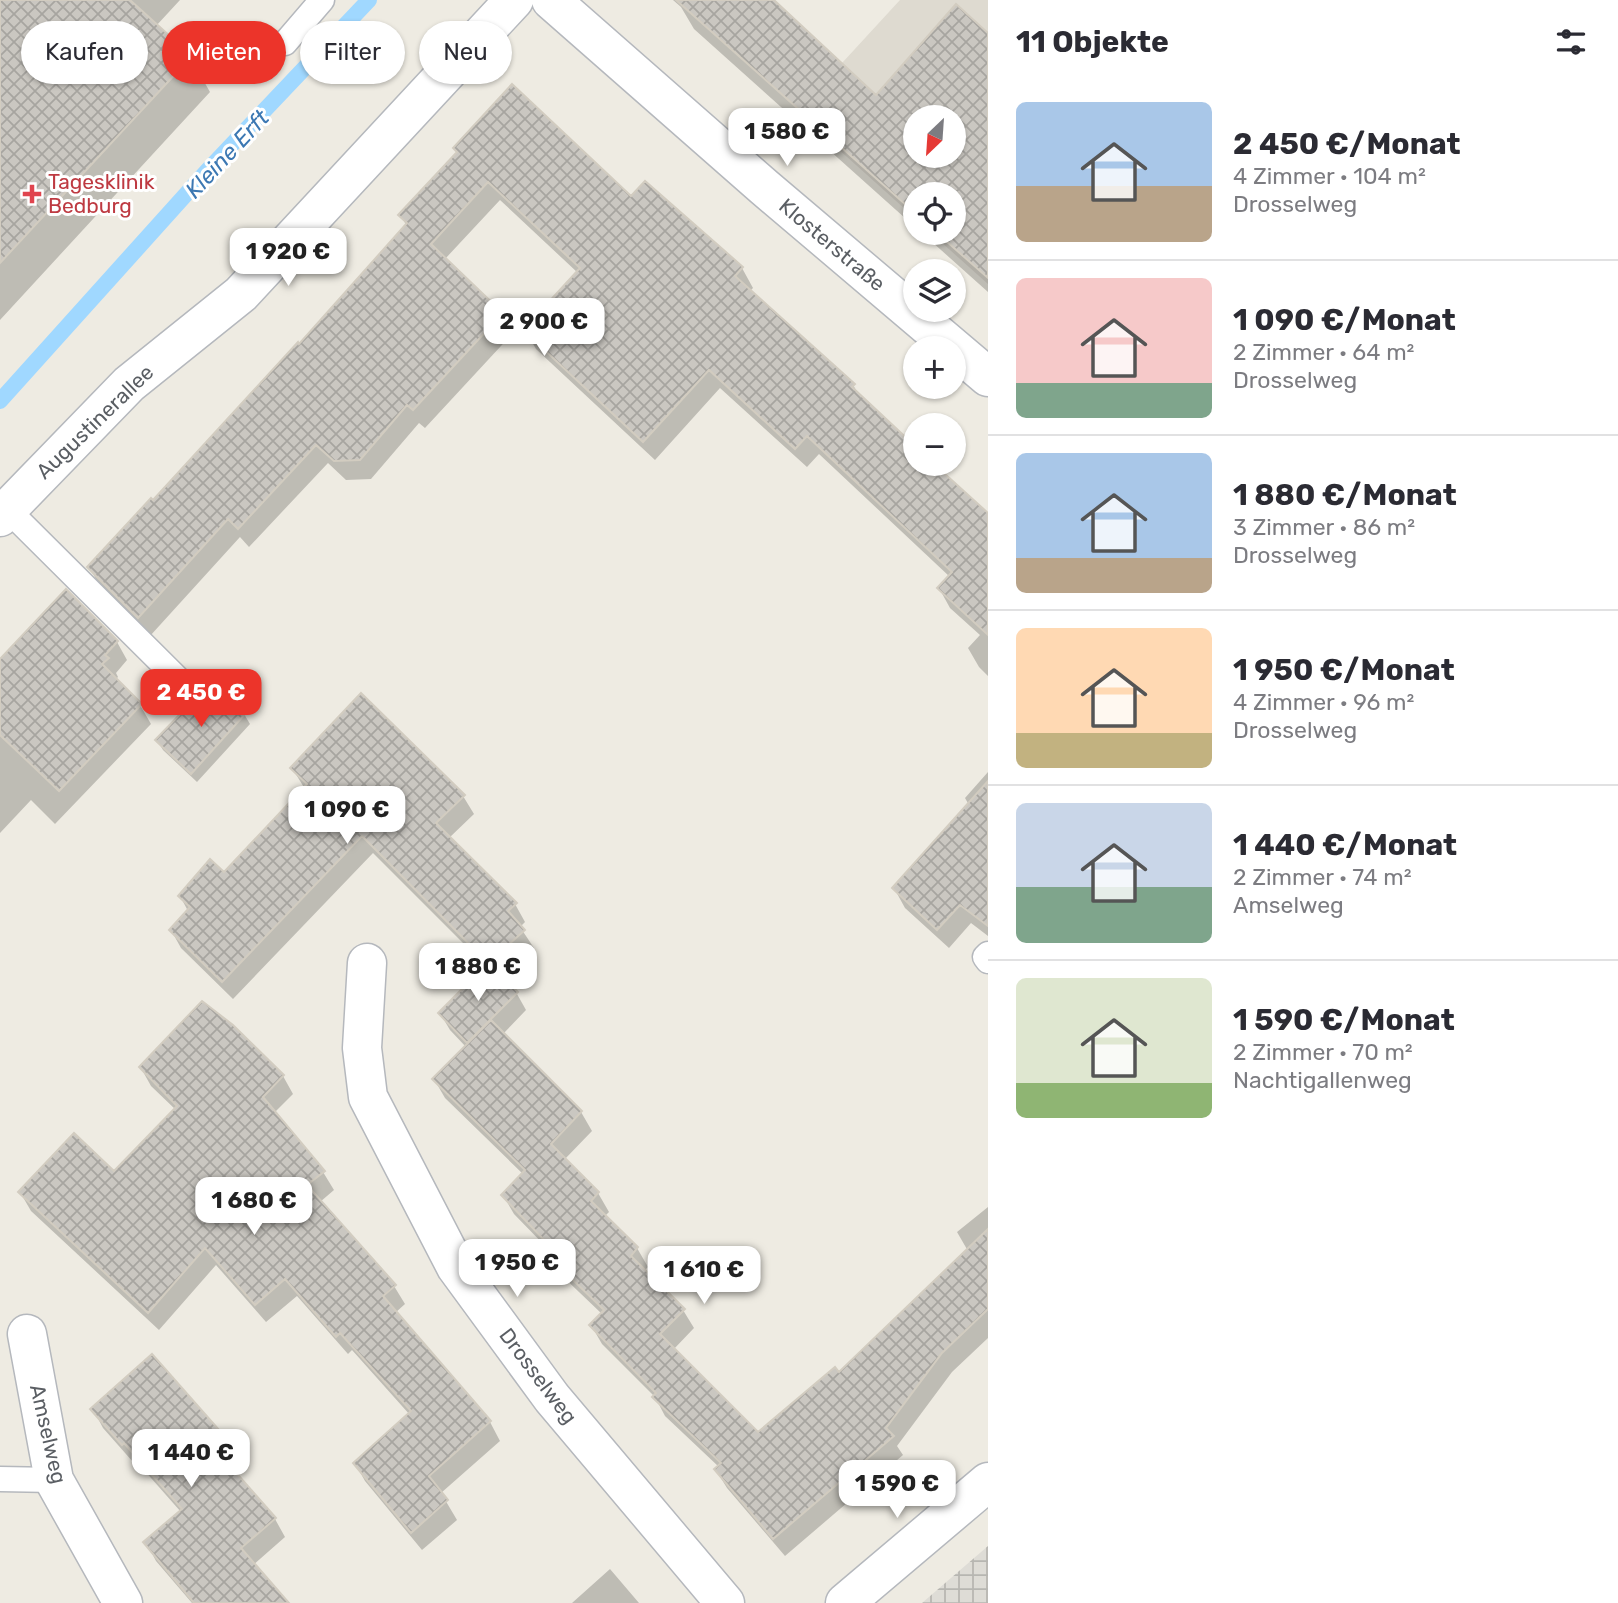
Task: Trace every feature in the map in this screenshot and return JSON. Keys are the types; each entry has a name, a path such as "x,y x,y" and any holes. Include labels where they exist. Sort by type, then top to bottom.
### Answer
{"street":[{"name":"Augustinerallee","path":"3,513 129,384 241,294 514,0"},
{"name":"Klosterstraße","path":"551,0 764,187 988,377"},
{"name":"Drosselweg","path":"367,962 362,1048 368,1097 456,1266 552,1398 724,1603"},
{"name":"Amselweg","path":"27,1334 54,1480 123,1603"},
{"path":"845,1603 988,1482"}],"lane":[{"path":"286,42 322,0"},
{"path":"3,513 186,687"},
{"path":"988,954 985,957 988,961"},
{"path":"0,1479 54,1480"}],"shaded area":[{"path":"900,0 988,0 988,284 966,264 966,259 960,259 944,245 966,245 966,182 903,182 903,207 797,112"},
{"path":"988,1546 988,1603 922,1603"}],"building":[{"name":"Tagesklinik Bedburg","path":"0,0 130,0 162,29 162,84 166,84 0,263"},
{"path":"676,0 774,0 876,95 956,4 988,33 988,278 951,245 966,245 966,182 903,182 903,202"},
{"path":"512,84 631,196 645,181 743,267 735,276 855,384 852,387 903,435 903,476 947,476 988,513 988,635 937,588 952,572 807,436 795,449 709,370 643,442 523,330 580,268 488,182 431,244 503,313 413,410 407,405 360,460 334,461 316,445 238,529 228,519 138,618 87,567 151,498 153,500 298,342 299,344 407,223 398,215 457,152 453,148"},
{"path":"66,589 118,641 105,655 109,658 102,664 142,704 59,791 0,735 0,659"},
{"path":"216,685 246,713 191,774 155,740 189,705 192,708"},
{"path":"361,693 465,795 436,823 517,903 508,911 525,930 488,963 362,836 222,982 169,930 190,907 178,896 210,859 224,872 307,784 290,768"},
{"path":"988,781 988,926 960,905 937,930 892,888"},
{"path":"488,963 518,992 467,1043 438,1013"},
{"path":"202,1001 233,1025 284,1075 263,1097 325,1171 307,1185 396,1285 383,1296 491,1421 429,1476 448,1500 411,1533 353,1463 411,1411 340,1333 336,1337 285,1279 255,1305 205,1248 148,1313 18,1192 74,1133 114,1171 177,1106 139,1067"},
{"path":"491,1020 582,1111 551,1144 599,1192 591,1201 638,1247 631,1256 685,1309 660,1334 758,1432 835,1367 839,1372 988,1229 988,1309 942,1353 886,1428 894,1436 773,1539 714,1469 721,1463 652,1397 656,1393 589,1325 604,1310 543,1251 549,1245 501,1195 525,1170 432,1079"},
{"path":"152,1354 227,1439 216,1450 276,1518 241,1548 289,1603 194,1603 143,1542 182,1509 90,1409"}],"waterway":[{"name":"Kleine Erft","path":"0,401 206,172 369,0"}],"place":[{"name":"Tagesklinik Bedburg","path":"32,194"}]}
